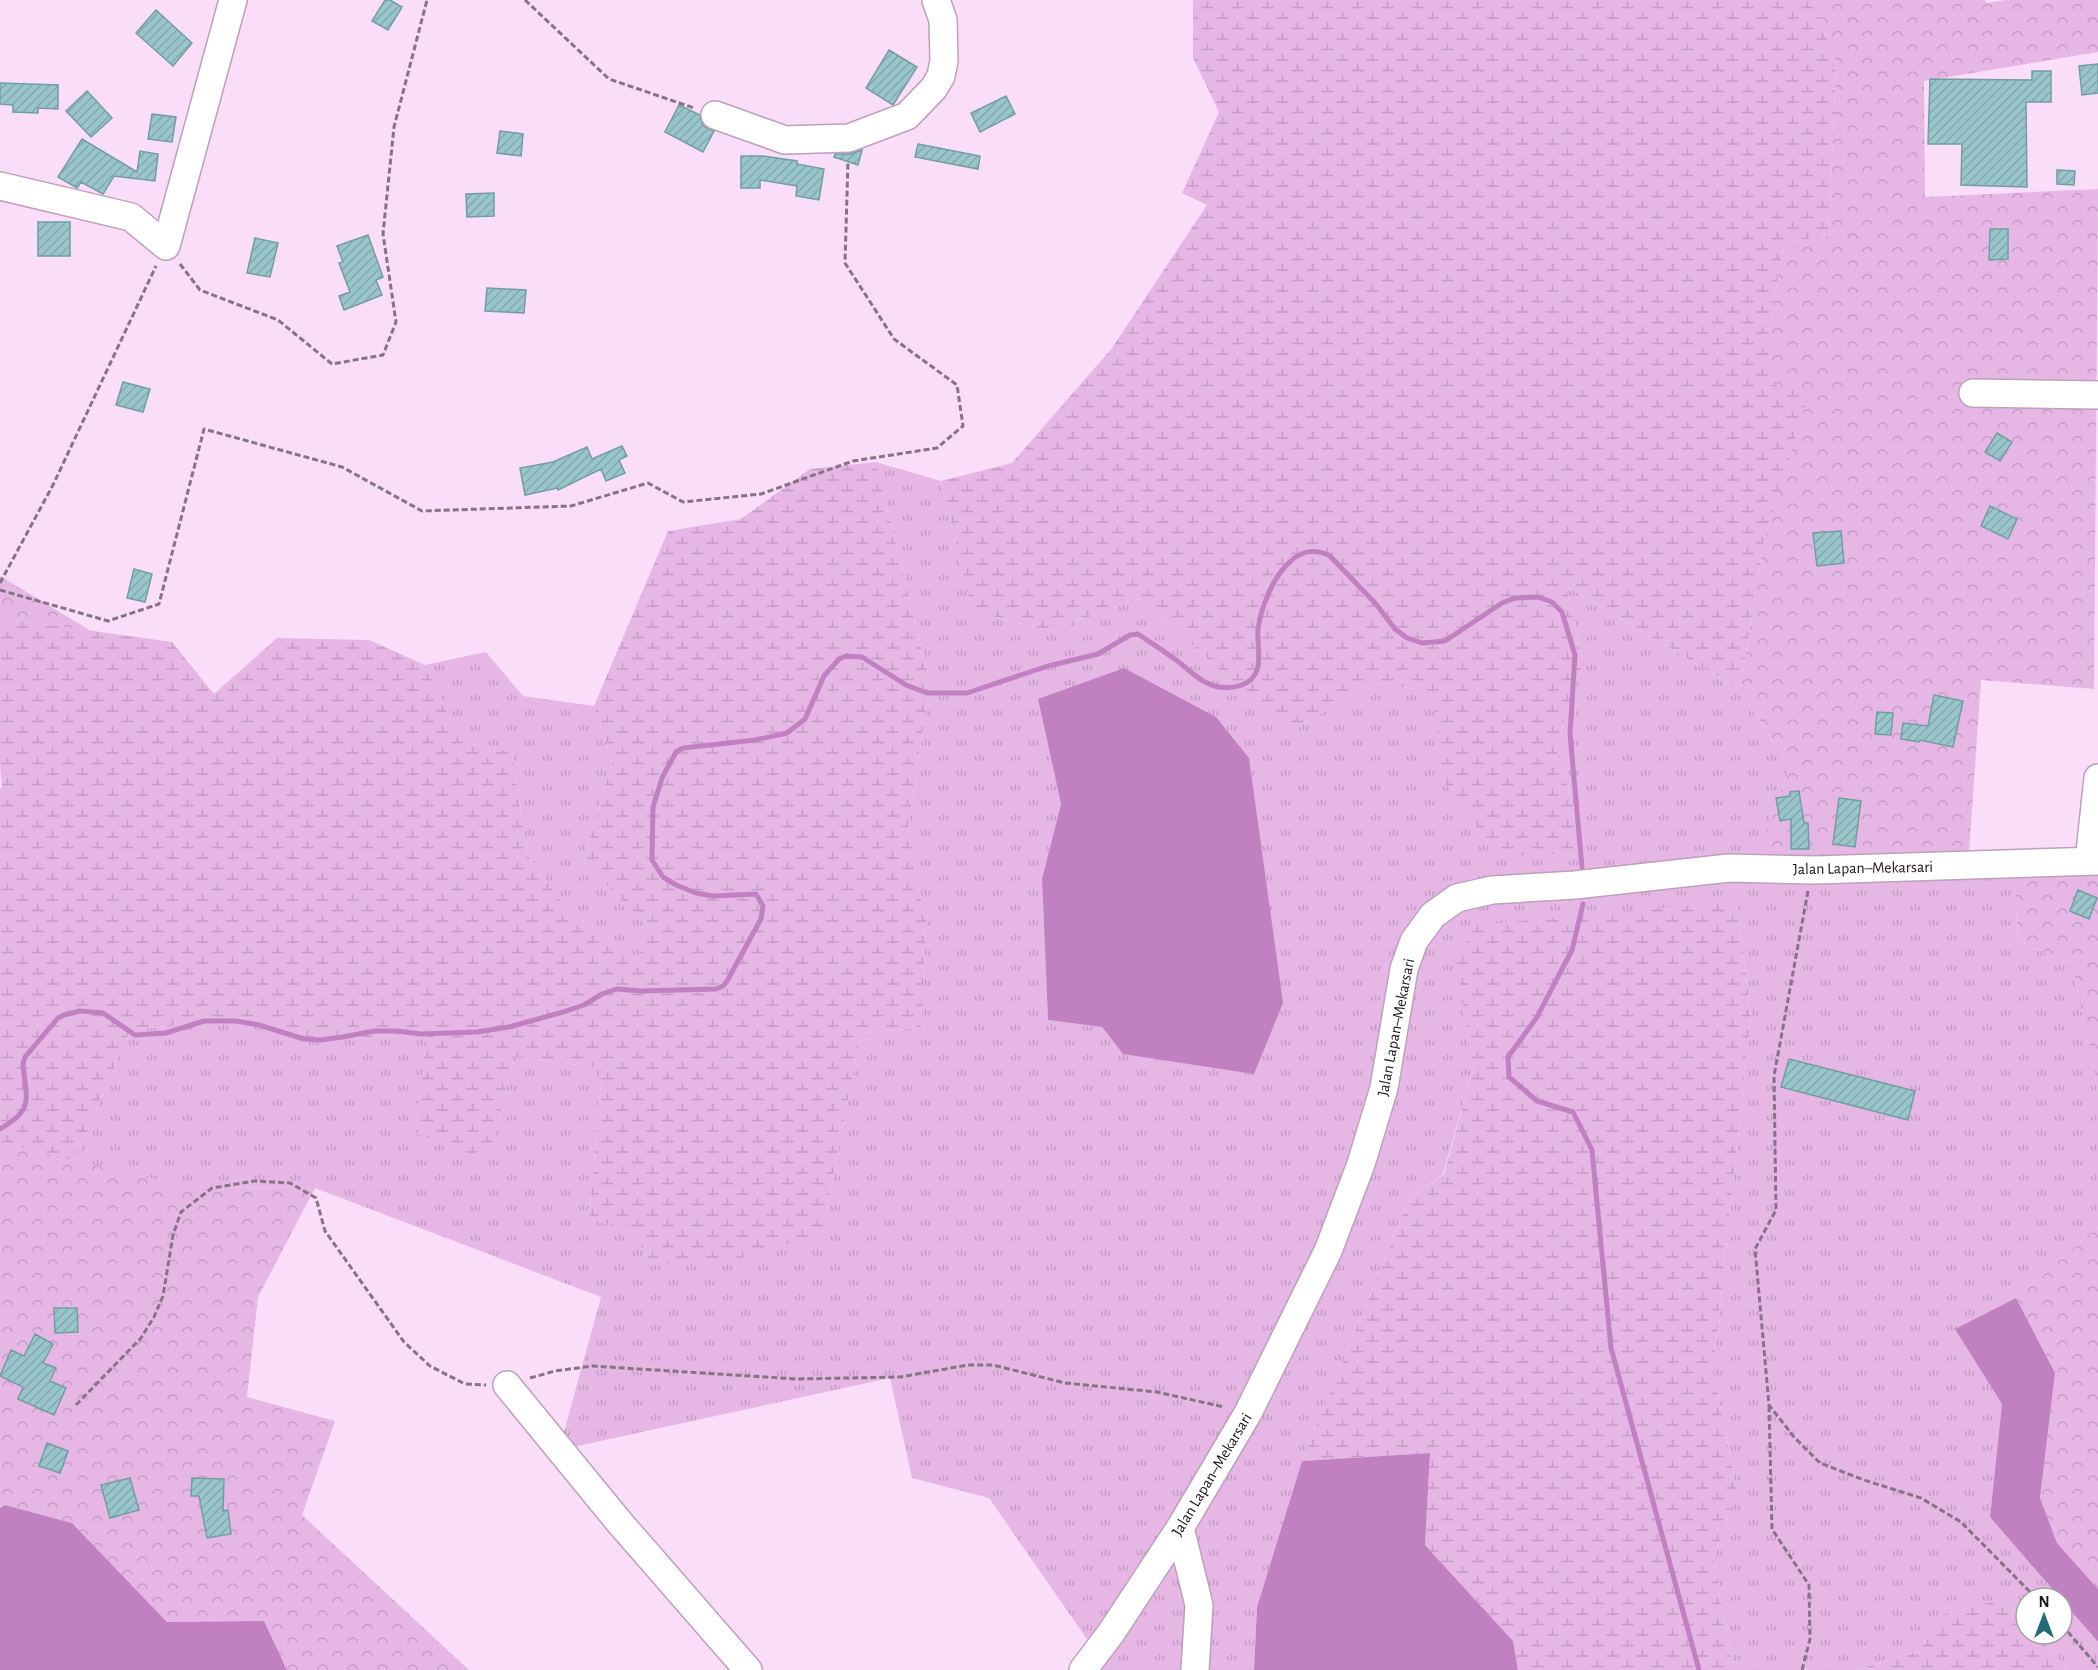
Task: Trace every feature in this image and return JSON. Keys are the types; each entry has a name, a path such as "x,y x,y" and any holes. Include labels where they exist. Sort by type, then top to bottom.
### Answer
{"street":[{"path":"0,186 131,217 166,246 233,0"},
{"path":"715,116 785,140 849,138 907,116 934,88 941,76 944,61 943,21 936,0"},
{"path":"1973,393 2098,395"},
{"path":"2094,861 2098,778"},
{"name":"Jalan Lapan–Mekarsari","path":"1083,1670 1111,1633 1180,1528 1248,1413 1328,1251 1361,1164 1384,1088 1404,969 1414,941 1433,915 1457,898 1492,890 1575,885 1729,868 1815,870 2094,861"},
{"path":"507,1385 620,1523 748,1670"},
{"path":"1180,1528 1199,1605 1195,1670"}],"path":[{"path":"0,583 53,485 166,246 200,290 278,320 332,364 383,355 396,322 383,234 394,127 427,0"},
{"path":"525,0 609,79 715,116"},
{"path":"0,590 108,621 159,604 204,429 342,466 422,511 571,506 648,483 683,502 761,494 853,461 937,448 963,426 957,385 894,339 845,263 849,138"},
{"path":"1802,1670 1810,1639 1809,1586 1772,1529 1769,1405 1755,1249 1776,1210 1774,1076 1806,899 1815,870"},
{"path":"76,1405 141,1338 154,1317 163,1296 173,1235 181,1212 212,1188 254,1181 290,1183 315,1198 325,1231 404,1342 430,1366 465,1384 507,1385 555,1371 592,1366 797,1379 900,1377 968,1365 993,1365 1065,1383 1157,1392 1248,1413"},
{"path":"1769,1405 1794,1437 1820,1463 1921,1498 1961,1522 2024,1586"},
{"path":"2074,1639 2098,1667"}],"green space":[{"path":"1193,0 1814,0 1836,64 1829,235 1784,243 1770,322 1770,384 1809,393 1763,545 1740,690 1566,586 1583,663 1556,747 1587,852 1499,857 1442,779 1432,692 1372,682 1289,733 1140,598 1051,631 972,611 941,481 1012,463 1112,348 1207,205 1182,193 1219,112 1193,58"},
{"path":"1814,0 1985,0 1987,3 2005,0 2098,0 2098,52 1924,81 1925,197 2098,189 2094,689 1981,680 1968,867 1747,875 1790,768 1740,690 1763,545 1808,393 1770,384 1770,322 1784,243 1829,235 1836,64"},
{"path":"876,462 941,481 972,611 1051,631 1140,598 1289,733 1372,682 1433,692 1442,779 1587,851 1556,747 1583,663 1566,586 1740,690 1790,768 1748,874 2014,867 2018,941 2072,964 2098,1092 2098,1227 2016,1298 1956,1329 2002,1404 1990,1517 2050,1586 2014,1586 2014,1612 2002,1599 1942,1615 1919,1651 1856,1670 1734,1670 1713,1560 1737,1490 1713,1370 1751,1016 1737,901 1457,960 1473,1070 1443,1174 1409,1199 1302,1461 1257,1607 1254,1670 1069,1670 1089,1642 989,1498 912,1478 890,1378 559,1450 601,1297 315,1188 186,1187 75,1161 130,1030 256,1017 309,1041 428,1033 415,1131 493,1145 514,1057 602,1068 589,1218 632,1233 653,1265 822,1234 861,1033 921,1028 926,925 908,829 930,682","holes":["1038,699 1123,1054 1102,1027 1048,1020 1042,879 1061,804"]},
{"path":"876,462 930,682 908,829 926,925 921,1028 861,1033 822,1234 737,1259 653,1265 632,1233 589,1218 602,1068 514,1057 493,1145 465,1157 415,1132 427,1033 309,1041 255,1017 130,1030 75,1161 0,1142 0,788 2,788 0,618 172,642 214,694 277,638 369,640 425,665 461,742 512,752 527,854 568,911 636,957 654,932 583,862 612,762 594,706 668,531 741,519 810,469"},
{"path":"0,576 91,631 0,618"},
{"path":"486,652 523,696 594,706 612,762 583,862 655,932 636,957 568,911 527,854 512,752 461,742 425,665"},
{"path":"2014,867 2098,868 2098,1092 2072,964 2018,941"},
{"path":"1737,901 1751,1016 1713,1370 1737,1490 1713,1560 1734,1670 1518,1670 1513,1641 1425,1545 1430,1453 1302,1461 1409,1199 1444,1174 1473,1070 1456,960 1476,925"},
{"path":"0,1142 186,1187 315,1188 258,1297 247,1397 335,1421 302,1515 469,1670 287,1670 264,1621 167,1622 72,1523 5,1505 0,1508"},
{"path":"2098,1227 2098,1589 2057,1543 2040,1498 2055,1373 2016,1298"},
{"path":"2002,1599 2014,1612 2014,1646 2046,1646 2069,1670 1856,1670 1919,1651 1942,1615"},
{"path":"2074,1614 2098,1642 2098,1670 2069,1670 2046,1646 2074,1646"}],"shaded area":[{"path":"1124,668 1216,717 1249,758 1283,1003 1254,1074 1123,1054 1102,1027 1048,1020 1042,879 1061,804 1038,699"},
{"path":"2016,1298 2055,1373 2040,1498 2057,1543 2098,1589 2098,1642 2074,1614 2074,1586 2050,1586 1990,1517 2002,1404 1955,1329"},
{"path":"1430,1453 1425,1545 1513,1641 1518,1670 1254,1670 1257,1607 1302,1461"},
{"path":"5,1505 72,1523 167,1622 264,1621 287,1670 0,1670 0,1508"}],"building":[{"path":"385,0 390,0 402,7 388,30 372,21"},
{"path":"156,10 192,43 173,66 136,33"},
{"path":"889,50 917,67 893,105 866,88"},
{"path":"2098,64 2098,93 2082,95 2079,66"},
{"path":"2032,71 2051,71 2051,102 2026,102 2027,187 1961,185 1962,144 1928,144 1930,79 2032,80"},
{"path":"0,83 58,85 58,109 38,108 38,113 13,112 13,105 0,104"},
{"path":"87,91 112,118 91,137 66,111"},
{"path":"1006,96 1015,114 980,132 971,113"},
{"path":"679,105 700,115 703,126 714,131 703,152 665,132"},
{"path":"152,114 176,117 172,142 148,139"},
{"path":"500,131 523,134 521,156 497,153"},
{"path":"82,139 137,172 140,151 158,154 155,181 114,176 103,194 81,182 77,188 58,177"},
{"path":"918,144 980,156 978,169 915,157"},
{"path":"862,150 858,165 834,157 835,154 850,154"},
{"path":"741,156 763,156 797,161 797,164 824,169 819,200 796,196 797,186 760,180 760,188 741,188"},
{"path":"2057,170 2075,171 2074,185 2057,184"},
{"path":"494,193 494,216 467,217 466,194"},
{"path":"38,222 70,222 70,256 38,256"},
{"path":"1990,229 2008,229 2008,259 1989,260"},
{"path":"368,235 383,277 376,280 382,295 344,310 339,296 350,292 339,263 343,262 337,246"},
{"path":"255,238 278,243 270,277 247,273"},
{"path":"487,288 526,290 524,313 485,311"},
{"path":"123,382 150,389 143,412 116,405"},
{"path":"1997,433 2012,442 2000,461 1985,452"},
{"path":"622,446 627,456 619,460 625,473 606,481 601,469 558,490 557,488 525,495 520,468 553,462 587,447 592,459"},
{"path":"1990,506 2017,519 2008,539 1981,526"},
{"path":"1841,531 1844,563 1817,566 1813,533"},
{"path":"134,569 152,574 145,602 127,598"},
{"path":"1934,695 1963,701 1953,747 1920,740 1919,742 1901,739 1903,723 1928,726"},
{"path":"1877,712 1893,713 1891,735 1875,734"},
{"path":"1799,791 1804,823 1808,823 1809,849 1791,849 1791,819 1780,821 1776,798 1790,796 1790,792"},
{"path":"1839,798 1861,801 1855,847 1833,844"},
{"path":"2078,890 2097,898 2089,919 2070,911"},
{"path":"1789,1059 1915,1091 1908,1120 1781,1087"},
{"path":"54,1308 77,1308 78,1332 55,1333"},
{"path":"35,1334 53,1344 43,1363 56,1368 50,1381 66,1388 54,1415 18,1399 23,1387 0,1376 11,1350 24,1356"},
{"path":"47,1443 68,1451 60,1473 39,1466"},
{"path":"130,1478 139,1510 110,1518 101,1485"},
{"path":"192,1478 224,1479 223,1511 228,1510 231,1534 207,1538 199,1496 191,1496"}],"waterway":[{"path":"0,1129 19,1115 26,1102 23,1064 25,1057 58,1018 80,1011 103,1013 135,1035 166,1033 204,1021 236,1021 259,1025 304,1039 320,1040 374,1031 421,1034 477,1032 509,1027 563,1012 617,989 640,991 716,989 723,986 761,919 763,906 756,894 713,896 696,893 676,885 663,877 652,860 653,807 662,778 676,752 683,748 755,740 787,733 805,719 824,676 839,659 846,656 862,657 906,685 927,693 967,693 1048,666 1098,654 1130,635 1138,634 1205,682 1219,687 1242,685 1248,682 1257,670 1258,629 1265,601 1274,582 1292,560 1301,554 1310,552 1320,552 1330,556 1376,604 1395,629 1407,638 1422,643 1445,641 1502,603 1515,598 1538,597 1552,602 1562,612 1575,655 1570,734 1582,867"},
{"path":"1583,904 1572,950 1537,1017 1508,1057 1509,1077 1537,1101 1573,1112 1592,1150 1611,1348 1699,1670"}]}
